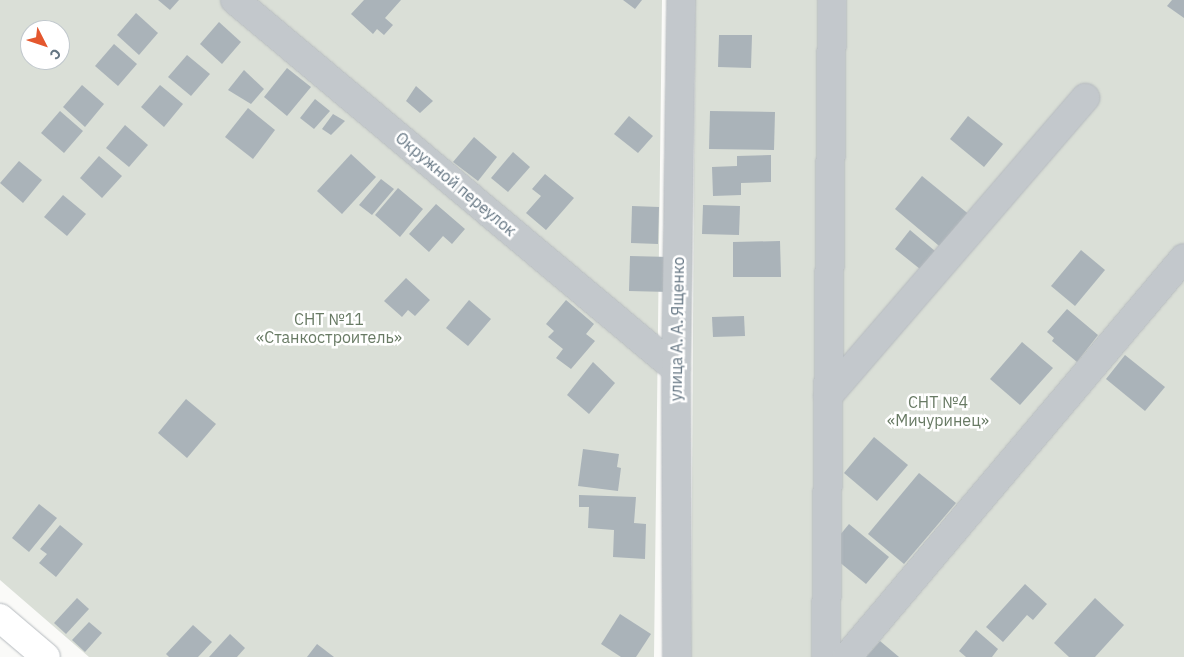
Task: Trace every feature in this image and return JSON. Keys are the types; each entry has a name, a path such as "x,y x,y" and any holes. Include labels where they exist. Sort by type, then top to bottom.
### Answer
{"main road":[{"path":"0,618 46,657"}],"street":[{"name":"Окружной переулок","path":"236,0 676,369"},
{"name":"улица А. А. Ященко","path":"677,657 676,369 681,0"},
{"path":"826,657 832,0"},
{"path":"828,396 1085,98"},
{"path":"847,657 1184,258"}],"green space":[{"name":"СНТ №11 «Станкостроитель»","path":"0,0 662,0 654,657 89,657 0,580"},
{"name":"СНТ №4 «Мичуринец»","path":"695,0 1184,0 1184,657 691,657"}],"building":[{"path":"158,0 179,0 170,10"},
{"path":"364,0 401,0 385,18 393,25 384,35 377,29 373,34 351,14"},
{"path":"623,0 642,0 635,9"},
{"path":"1172,0 1184,0 1184,18 1167,6"},
{"path":"136,13 158,33 139,55 117,35"},
{"path":"219,22 241,42 222,64 200,44"},
{"path":"719,35 752,35 751,68 718,67"},
{"path":"114,44 137,64 118,86 95,66"},
{"path":"187,55 210,74 191,96 168,77"},
{"path":"287,68 311,87 287,116 264,97"},
{"path":"244,70 264,89 251,104 228,90"},
{"path":"82,85 104,104 85,127 63,107"},
{"path":"160,85 183,104 164,127 141,107"},
{"path":"416,86 433,101 420,113 406,101"},
{"path":"315,99 330,111 314,129 300,118"},
{"path":"248,108 275,130 253,159 225,137"},
{"path":"60,111 83,131 64,153 41,133"},
{"path":"710,111 775,112 774,150 709,149"},
{"path":"333,114 345,121 331,135 322,129"},
{"path":"629,116 653,136 638,153 614,134"},
{"path":"968,116 1003,144 984,167 950,139"},
{"path":"125,125 148,145 129,167 106,148"},
{"path":"474,137 497,157 478,181 453,162"},
{"path":"513,152 530,167 508,192 491,178"},
{"path":"351,154 376,177 342,214 317,191"},
{"path":"771,155 771,182 741,183 741,195 713,196 712,167 737,166 737,156"},
{"path":"99,156 122,176 102,198 80,178"},
{"path":"19,161 42,180 23,203 0,183"},
{"path":"545,174 574,198 546,230 526,213 541,196 532,189"},
{"path":"922,176 971,216 944,250 895,209"},
{"path":"381,179 394,189 372,215 359,205"},
{"path":"398,188 423,209 400,237 375,215"},
{"path":"63,195 86,214 67,236 44,217"},
{"path":"436,204 465,229 452,244 443,236 429,252 409,234"},
{"path":"703,205 740,206 739,235 702,234"},
{"path":"632,206 659,207 658,244 631,243"},
{"path":"910,230 935,251 920,269 895,249"},
{"path":"780,241 781,277 733,277 733,242"},
{"path":"1081,250 1105,270 1075,306 1051,286"},
{"path":"630,256 670,257 669,292 629,291"},
{"path":"406,278 430,300 415,316 408,310 402,317 384,301"},
{"path":"469,300 491,319 468,346 446,328"},
{"path":"566,300 594,324 586,334 595,341 571,369 556,358 563,349 548,337 554,331 546,324"},
{"path":"1067,309 1098,335 1077,362 1052,341 1054,338 1047,332"},
{"path":"744,316 745,336 713,337 712,317"},
{"path":"1022,342 1053,368 1020,405 990,379"},
{"path":"1125,355 1165,387 1145,411 1106,379"},
{"path":"593,362 615,383 589,414 567,395"},
{"path":"186,399 216,424 187,458 158,433"},
{"path":"874,437 908,465 877,501 844,473"},
{"path":"583,449 619,454 617,467 621,468 618,491 578,486"},
{"path":"919,473 956,503 904,564 868,534"},
{"path":"579,495 636,497 634,523 646,524 645,559 613,557 614,530 588,528 589,507 579,507"},
{"path":"39,504 57,518 29,552 12,538"},
{"path":"849,524 889,557 866,584 832,556 835,541"},
{"path":"60,525 83,544 56,577 39,563 47,554 40,549"},
{"path":"1025,584 1047,604 1033,620 1027,615 1003,642 986,627"},
{"path":"77,598 89,609 66,634 54,623"},
{"path":"1095,598 1124,625 1095,657 1069,657 1054,643"},
{"path":"620,614 651,634 636,657 621,657 601,644"},
{"path":"89,622 102,633 85,652 72,640"},
{"path":"193,625 212,642 198,657 169,657 166,654"},
{"path":"976,630 998,649 992,657 966,657 959,651"},
{"path":"230,634 245,648 237,657 209,657"},
{"path":"880,641 899,657 866,657"},
{"path":"317,644 334,657 307,657"}]}
